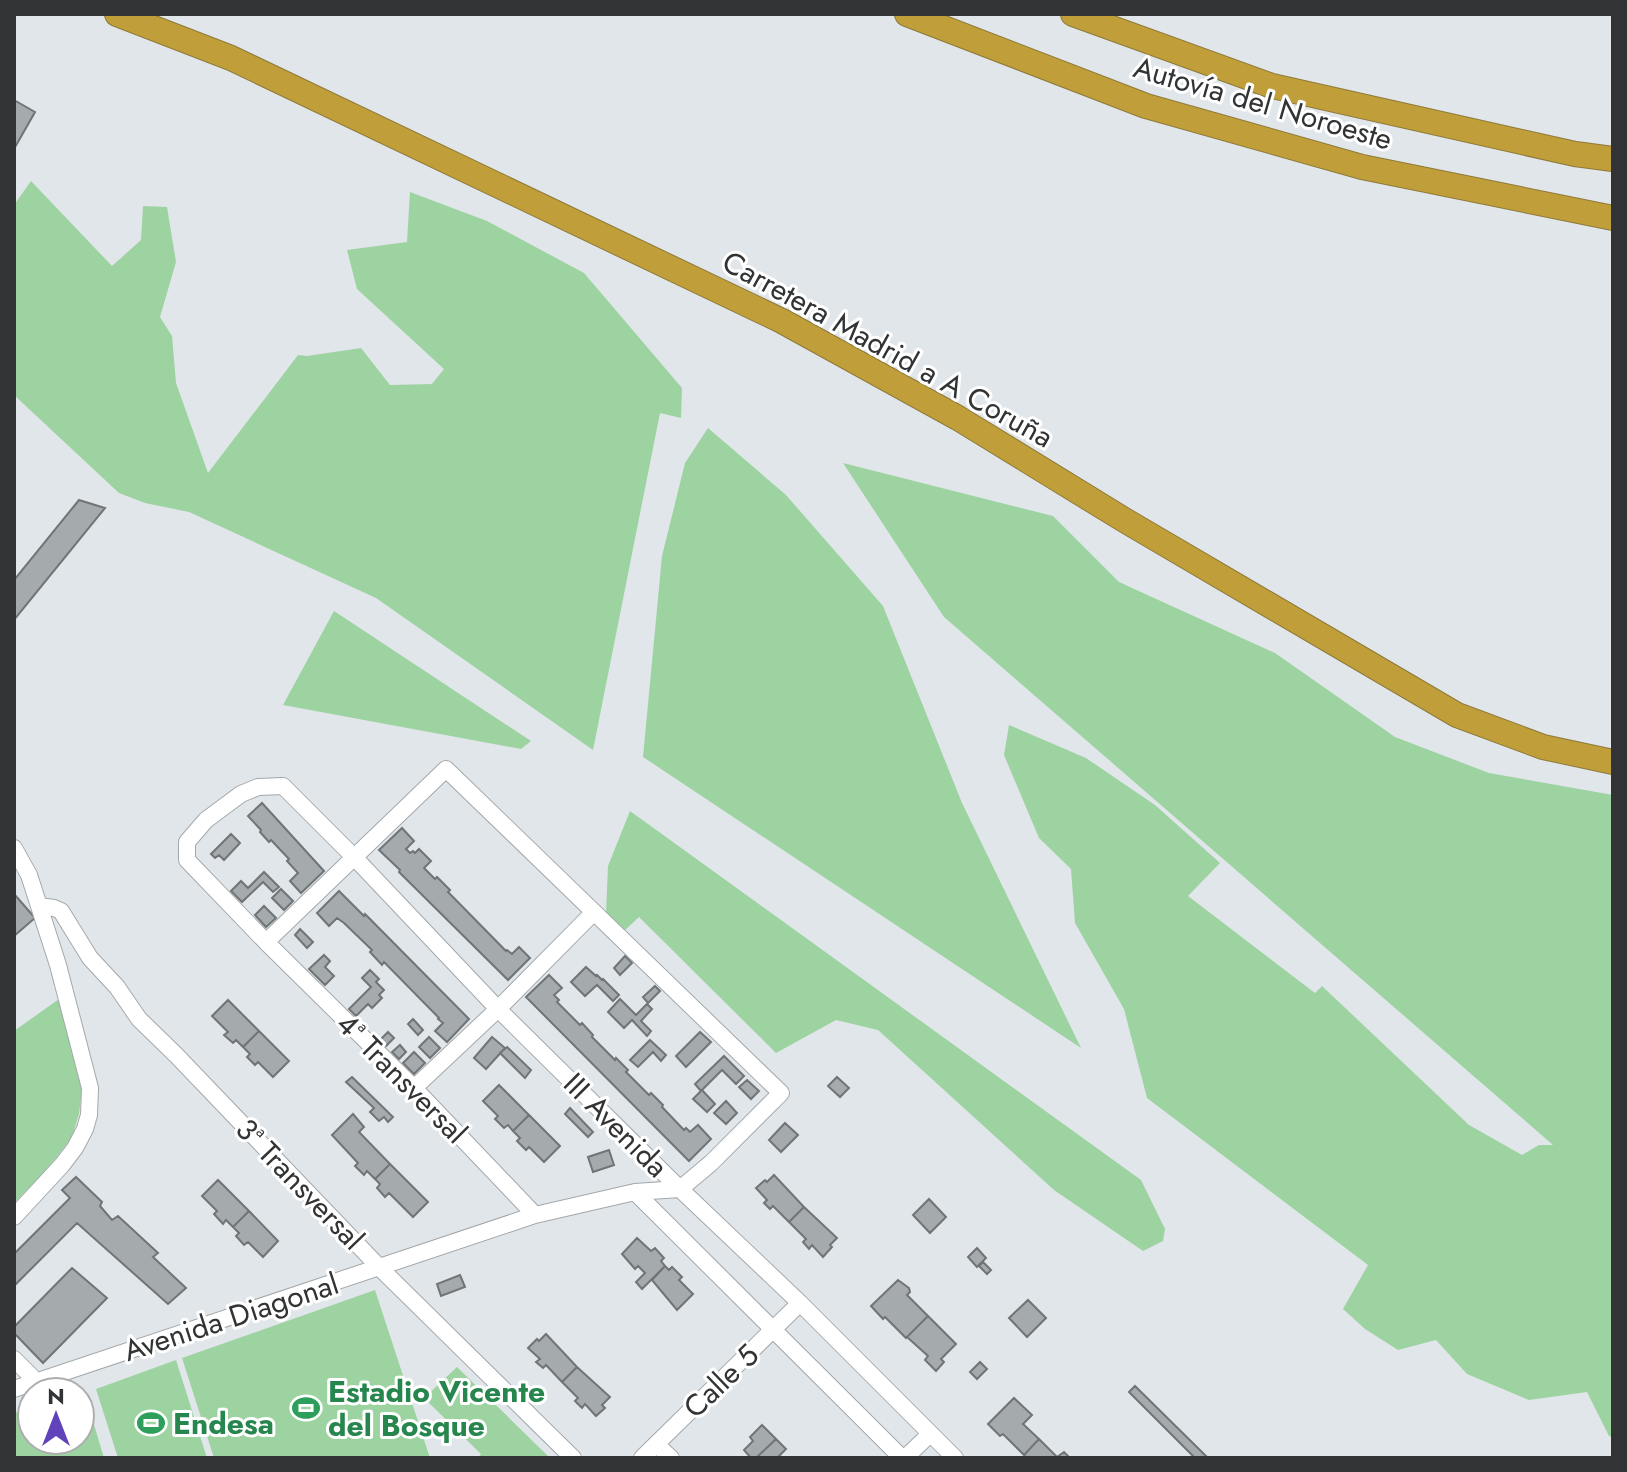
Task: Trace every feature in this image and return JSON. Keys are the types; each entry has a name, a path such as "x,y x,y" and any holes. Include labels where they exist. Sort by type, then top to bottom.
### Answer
{"highway":[{"name":"Carretera Madrid a A Coruña","path":"117,14 231,58 782,321 958,418 1126,521 1457,715 1543,747 1613,762"},
{"name":"Autovía del Noroeste","path":"907,14 1161,110 1362,167 1613,218"},
{"name":"Autovía del Noroeste","path":"1073,14 1272,86 1575,154 1613,159"}],"street":[{"path":"266,942 446,769 781,1093 711,1163 680,1189"},
{"name":"4ª Transversal","path":"283,786 258,787 241,794 206,820 187,842 187,860 414,1088 535,1215"},
{"name":"III Avenida","path":"283,786 498,1009 955,1458"},
{"path":"14,1217 75,1148 89,1115 90,1088 58,965 29,875 16,855"},
{"name":"3ª Transversal","path":"39,906 61,911 90,958 117,987 139,1019 380,1268 573,1458"},
{"path":"414,1088 594,912"},
{"name":"Avenida Diagonal","path":"51,1376 535,1215 635,1192 680,1189"},
{"name":"III Avenida","path":"635,1192 904,1458"},
{"name":"Calle 5","path":"642,1458 800,1303"},
{"path":"14,1359 31,1376"},
{"path":"904,1458 930,1434"},
{"path":"656,1444 671,1458"}],"green space":[{"path":"31,181 112,266 141,240 143,206 167,207 176,262 160,317 172,336 176,383 208,473 298,355 361,348 390,385 432,384 444,369 357,289 347,250 407,242 410,192 487,221 584,273 682,388 681,418 660,413 593,750 376,598 189,512 145,503 119,493 14,395 14,205"},
{"path":"708,428 786,495 883,606 962,803 1081,1048 643,757 662,556 685,463"},
{"path":"843,463 1053,516 1119,582 1275,653 1395,737 1489,773 1613,795 1613,1437 1609,1436 1587,1392 1529,1400 1467,1374 1436,1340 1398,1350 1365,1329 1343,1309 1368,1265 1147,1098 1124,1009 1075,923 1071,869 1039,838 1004,755 1009,725 1086,758 1155,805 1220,863 1188,896 1315,993 1322,986 1469,1125 1522,1155 1539,1145 1553,1145 944,617"},
{"path":"334,611 531,741 521,749 283,705"},
{"path":"630,811 1141,1180 1165,1229 1163,1241 1143,1251 1054,1190 878,1030 836,1020 776,1053 639,917 624,931 606,914 608,866"},
{"path":"59,999 82,1090 79,1114 72,1137 44,1173 14,1203 14,1031"},
{"name":"Estadio Vicente del Bosque","path":"375,1290 430,1458 214,1458 182,1358"},
{"name":"Endesa","path":"176,1360 207,1458 118,1458 96,1389"},
{"path":"457,1367 550,1458 478,1458 481,1454 424,1398"},
{"path":"14,1413 16,1456 96,1456 96,1431 104,1458 14,1458"}],"building":[{"path":"14,100 35,112 14,149"},
{"path":"79,500 105,508 14,620 14,580"},
{"path":"262,803 324,871 301,893 290,881 298,873 287,861 289,859 271,840 269,842 248,816"},
{"path":"402,828 414,841 406,849 415,853 419,849 431,861 424,868 450,890 448,892 506,951 512,954 519,947 530,958 508,980 379,850"},
{"path":"231,834 240,843 224,860 219,855 215,858 211,854"},
{"path":"264,872 279,887 273,892 263,882 242,902 231,891 241,881 248,888"},
{"path":"281,889 293,901 284,910 272,898"},
{"path":"339,891 469,1019 447,1042 435,1031 443,1023 439,1018 384,962 382,965 370,952 372,950 337,918 329,926 317,913"},
{"path":"14,896 35,918 14,936"},
{"path":"264,906 276,918 266,927 255,915"},
{"path":"300,929 313,942 307,948 295,935"},
{"path":"324,955 330,961 325,967 334,976 325,985 309,969"},
{"path":"625,956 632,963 620,975 614,968"},
{"path":"586,967 619,995 613,1001 597,985 585,996 571,982"},
{"path":"370,970 384,990 379,995 382,998 372,1008 368,1004 356,1016 349,1009 371,987 362,978"},
{"path":"549,975 562,988 554,995 559,1000 557,1002 580,1025 582,1023 592,1037 628,1070 626,1072 663,1105 684,1130 686,1128 690,1132 698,1125 711,1139 689,1161 526,997"},
{"path":"655,986 660,991 648,1003 643,997"},
{"path":"620,999 636,1015 647,1004 652,1009 641,1021 651,1031 647,1036 632,1020 624,1028 608,1012"},
{"path":"228,1000 259,1031 243,1047 224,1035 228,1032 212,1016"},
{"path":"413,1019 423,1030 418,1035 408,1024"},
{"path":"259,1031 289,1061 273,1077 258,1062 255,1065 247,1057 250,1054 243,1047"},
{"path":"388,1032 394,1038 386,1046 380,1040"},
{"path":"700,1032 711,1042 686,1067 676,1056"},
{"path":"429,1037 440,1048 430,1058 419,1047"},
{"path":"492,1037 505,1048 486,1069 474,1058"},
{"path":"650,1040 666,1055 661,1061 653,1052 638,1067 630,1060"},
{"path":"400,1045 406,1052 399,1059 392,1052"},
{"path":"507,1047 531,1070 525,1078 500,1053"},
{"path":"414,1052 425,1063 414,1074 403,1063"},
{"path":"724,1056 744,1076 736,1084 722,1070 702,1090 715,1104 707,1112 693,1099 701,1091 695,1084"},
{"path":"352,1077 393,1117 388,1122 384,1117 379,1121 370,1112 374,1108 346,1082"},
{"path":"837,1077 849,1088 840,1097 828,1086"},
{"path":"747,1080 759,1091 751,1099 739,1087"},
{"path":"499,1085 529,1115 513,1131 508,1125 504,1128 495,1119 498,1116 483,1101"},
{"path":"726,1101 737,1113 726,1124 714,1113"},
{"path":"570,1108 593,1132 588,1137 565,1114"},
{"path":"353,1114 364,1127 359,1132 390,1164 375,1179 367,1171 364,1175 355,1166 358,1163 332,1135"},
{"path":"529,1115 560,1146 544,1162 529,1147 526,1150 517,1141 520,1138 513,1131"},
{"path":"785,1123 798,1135 781,1152 769,1140"},
{"path":"609,1150 614,1165 593,1172 588,1157"},
{"path":"390,1164 428,1202 413,1217 389,1193 385,1197 377,1188 380,1184 375,1179"},
{"path":"774,1175 804,1207 789,1222 773,1206 770,1209 764,1203 767,1200 756,1188"},
{"path":"76,1177 102,1202 100,1206 112,1220 118,1216 158,1253 153,1257 186,1288 168,1304 77,1223 14,1286 14,1254 70,1198 62,1190"},
{"path":"218,1180 249,1211 233,1227 226,1220 223,1224 214,1214 217,1211 202,1196"},
{"path":"929,1199 946,1217 930,1233 913,1215"},
{"path":"804,1207 837,1238 823,1257 812,1245 809,1249 803,1242 806,1239 789,1222"},
{"path":"249,1211 278,1241 263,1257 248,1242 244,1245 233,1227"},
{"path":"637,1238 651,1251 655,1248 664,1258 661,1261 665,1266 642,1289 636,1282 645,1273 638,1266 635,1269 622,1254"},
{"path":"977,1248 986,1258 977,1267 968,1257"},
{"path":"983,1262 991,1270 987,1274 979,1266"},
{"path":"665,1266 669,1270 672,1267 682,1277 679,1280 693,1294 677,1310 652,1280"},
{"path":"72,1268 107,1298 43,1363 14,1333 14,1327"},
{"path":"460,1275 465,1287 441,1296 437,1284"},
{"path":"898,1280 909,1288 907,1295 928,1316 906,1338 871,1306"},
{"path":"1028,1300 1046,1318 1027,1337 1009,1318"},
{"path":"928,1316 956,1344 941,1359 944,1362 936,1371 925,1360 928,1356 907,1337"},
{"path":"546,1334 577,1367 562,1382 546,1365 543,1368 536,1362 540,1359 528,1348"},
{"path":"980,1362 987,1369 977,1379 970,1372"},
{"path":"577,1367 610,1397 602,1405 605,1408 596,1416 585,1404 582,1408 575,1401 578,1398 562,1382"},
{"path":"1135,1386 1208,1458 1195,1458 1129,1392"},
{"path":"1014,1398 1032,1415 1023,1424 1039,1439 1024,1455 988,1424"},
{"path":"762,1425 776,1439 756,1458 751,1458 744,1450 753,1441 750,1437"},
{"path":"776,1439 786,1449 777,1458 756,1458"},
{"path":"1039,1439 1057,1457 1064,1452 1070,1458 1026,1458 1024,1455"}],"place":[{"name":"Estadio Vicente del Bosque","path":"306,1408"},
{"name":"Endesa","path":"151,1423"}]}
